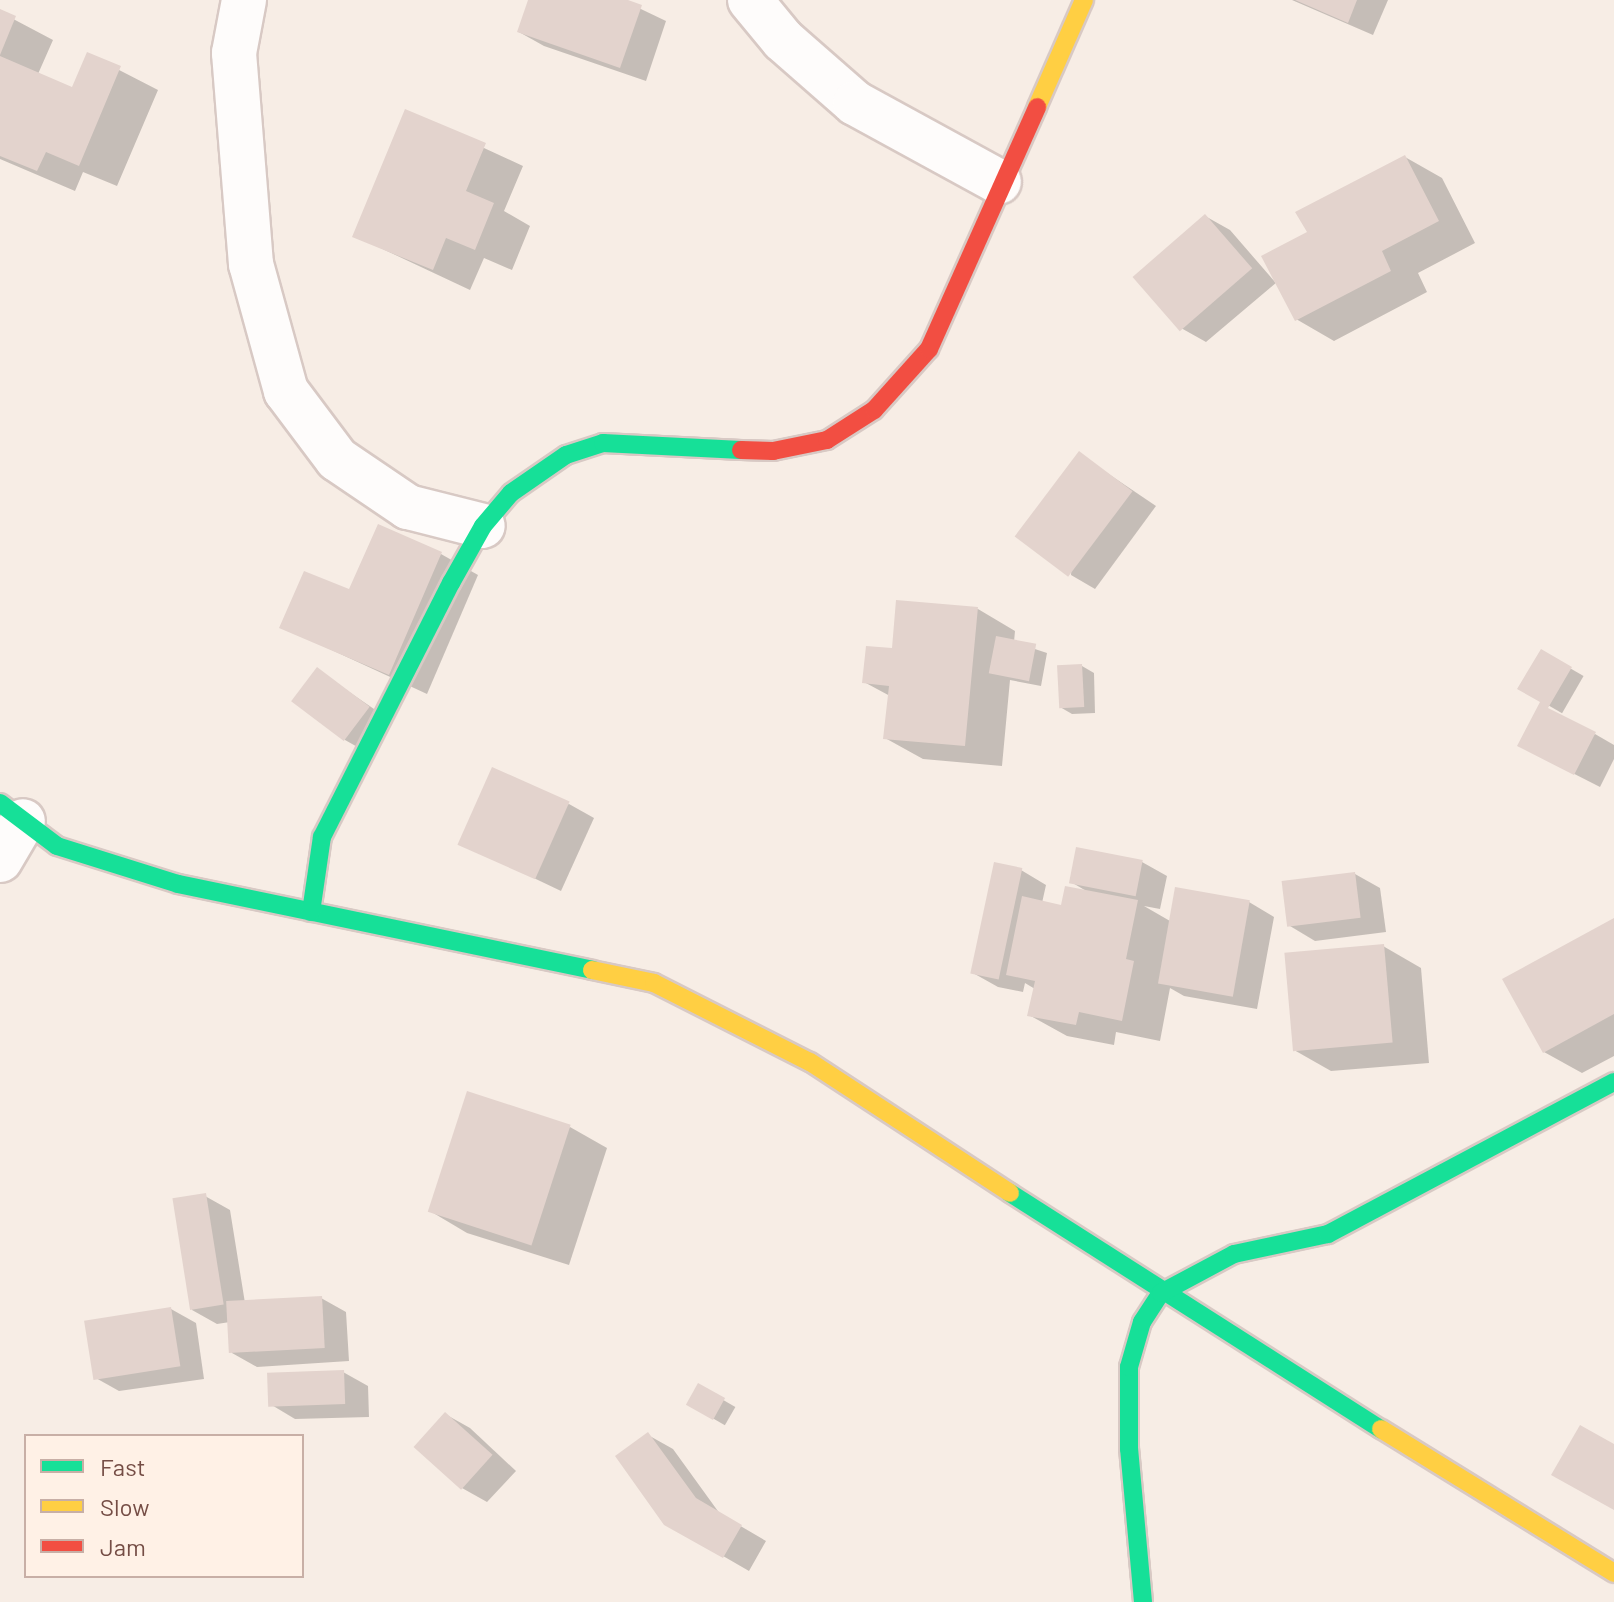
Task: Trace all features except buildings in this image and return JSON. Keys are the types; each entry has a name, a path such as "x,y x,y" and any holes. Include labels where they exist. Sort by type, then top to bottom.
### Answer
{"street":[{"path":"244,0 234,53 251,264 286,391 337,459 408,507 483,526"},
{"path":"750,0 783,40 855,103 999,182"},
{"path":"311,912 322,837 483,526 511,493 544,470 566,455 603,443 773,451 827,440 874,410 929,349 999,182 1084,0"},
{"path":"0,860 12,812 57,846 163,879 654,983 810,1062 1161,1293 1614,1573"},
{"path":"1143,1602 1129,1449 1129,1367 1142,1322 1161,1293 1234,1254 1328,1234 1614,1082"}],"traffic: fast":[{"path":"311,912 322,837 451,583 483,526 511,493 566,455 603,443 741,450"},
{"path":"0,803 57,846 178,884 592,970"},
{"path":"1143,1602 1129,1449 1129,1367 1142,1322 1161,1293 1234,1254 1328,1234 1614,1082"},
{"path":"1010,1193 1381,1429"}],"traffic: slow":[{"path":"1037,107 1084,0"},
{"path":"592,970 654,983 810,1062 1010,1193"},
{"path":"1381,1429 1614,1573"}],"traffic: jam":[{"path":"741,450 773,451 827,440 874,410 929,349 1037,107"}]}
